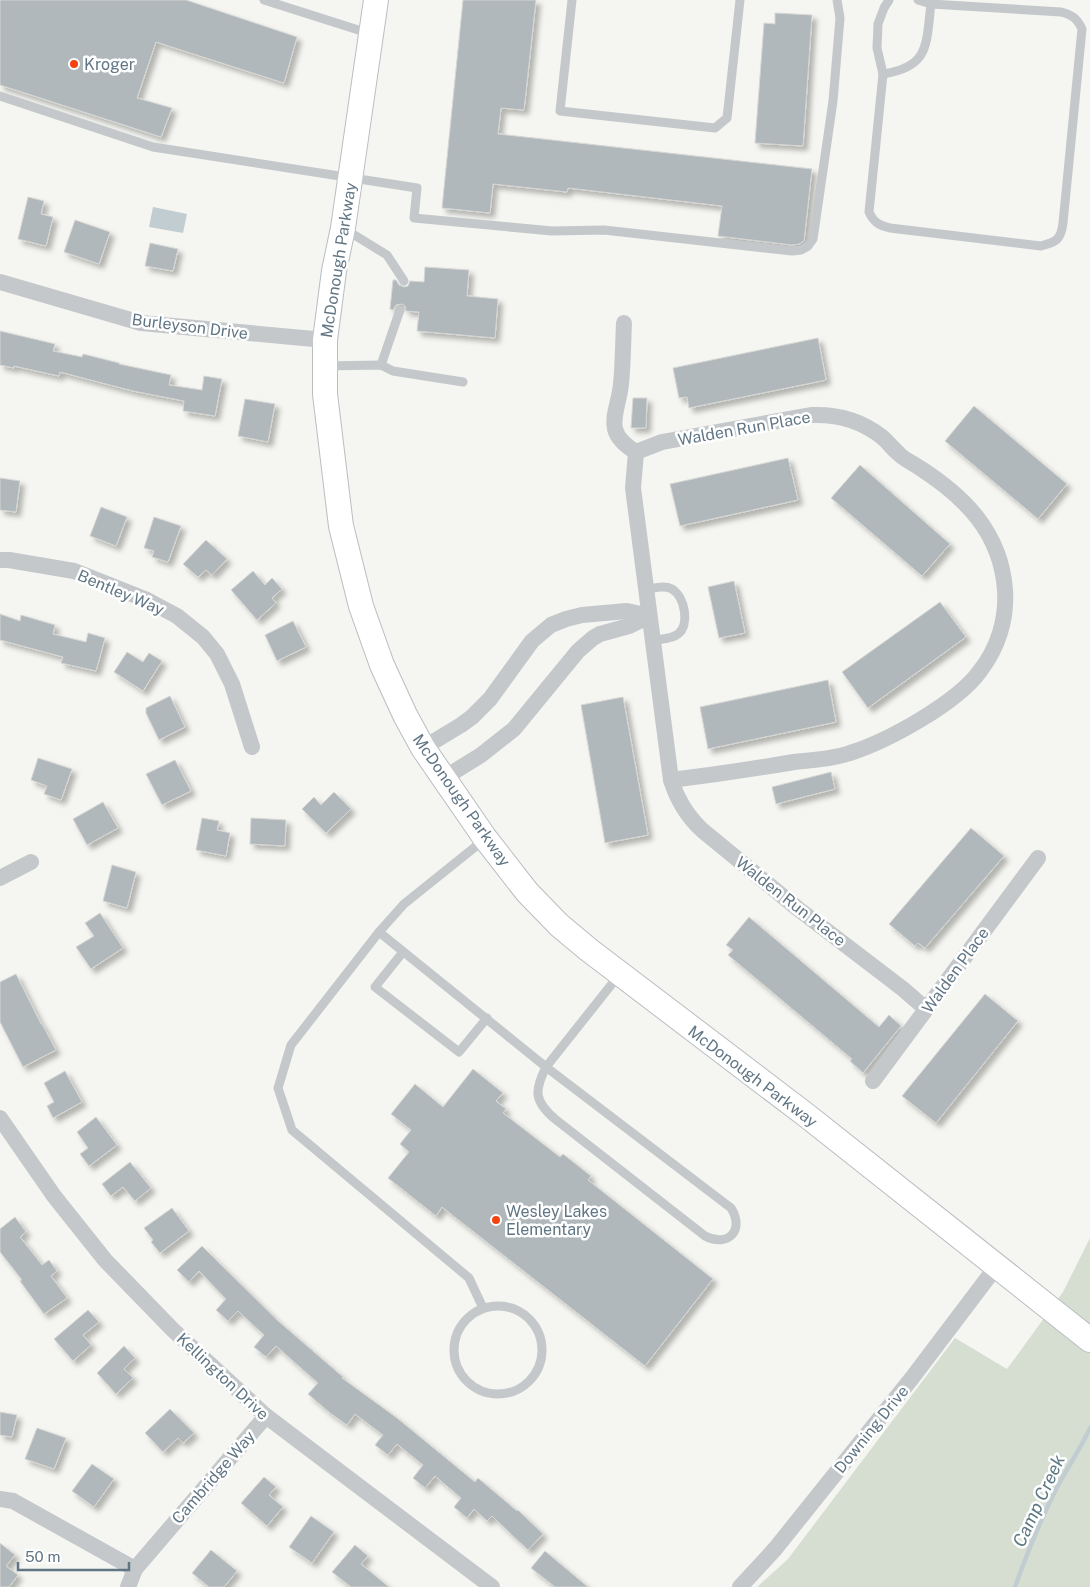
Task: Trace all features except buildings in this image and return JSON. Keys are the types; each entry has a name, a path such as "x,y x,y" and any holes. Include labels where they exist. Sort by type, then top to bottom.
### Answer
{"street":[{"name":"McDonough Parkway","path":"376,0 325,340 325,394 341,526 361,606 382,665 405,715 423,748 486,838 527,892 559,924 619,974 806,1115 1090,1340"},
{"name":"Burleyson Drive","path":"0,282 141,323 325,340"},
{"path":"624,323 621,386 614,413 614,421 623,442 636,452"},
{"name":"Walden Run Place","path":"671,780 849,754 879,742 908,727 956,694 976,677 993,652 1002,628 1005,586 1001,564 995,547 983,525 966,504 944,484 898,454 878,434 866,426 848,419 811,415 662,442 636,452 633,488 671,780 683,807 702,830 797,908 903,989 926,1009"},
{"name":"Bentley Way","path":"0,560 74,571 147,600 176,616 203,637 217,654 232,684 252,747"},
{"path":"423,748 472,717 490,698 529,645 541,633 566,619 582,615 627,611 649,616"},
{"path":"598,613 603,633"},
{"path":"444,778 482,755 507,736 578,651 593,638 628,626 649,616"},
{"name":"Walden Place","path":"873,1081 1038,858"},
{"path":"0,878 31,862"},
{"name":"Kellington Drive","path":"0,1118 54,1196 105,1260 173,1330 266,1416 492,1587"},
{"name":"Downing Drive","path":"740,1587 788,1533 912,1378 996,1267"},
{"name":"Cambridge Way","path":"128,1587 135,1569 266,1416"},
{"path":"0,1499 13,1501 135,1569"}],"lane":[{"path":"264,0 279,2 371,34"},
{"path":"572,0 560,111 715,128 727,118 740,0"},
{"path":"0,96 153,146 417,188 414,218 552,231 604,230 792,251 801,250 808,246 813,239 833,101 840,18 837,0"},
{"path":"889,0 878,24 877,48 882,74 869,212 872,219 878,225 890,228 1041,246 1055,242 1062,232 1063,223 1082,29 1078,21 1072,15 1061,12 931,4 918,0"},
{"path":"882,74 907,68 918,60 924,50 931,4"},
{"path":"343,228 388,255 404,280"},
{"path":"381,365 400,310"},
{"path":"325,366 381,365 393,371 463,382"},
{"path":"645,590 664,587 672,589 679,595 684,610 684,628 677,635 652,641"},
{"path":"483,1308 470,1278 292,1130 278,1088 291,1045 379,932 404,904 486,838"},
{"path":"379,932 546,1067 732,1208 737,1221 736,1229 722,1241 713,1240 705,1236 555,1119 546,1111 539,1100 537,1093 538,1083 546,1067 619,974"},
{"path":"403,952 375,987 459,1052 487,1018"},
{"path":"506,1306 520,1310 531,1319 539,1331 543,1345 542,1359 537,1373 527,1384 514,1392 499,1394 484,1392 470,1385 460,1374 455,1360 454,1345 458,1331 466,1319 483,1308 506,1306"}],"shaded area":[{"path":"153,207 187,214 183,233 149,227"},
{"path":"1090,1238 1090,1587 757,1587 788,1559 955,1338 1007,1369 1063,1292"}],"waterway":[{"name":"Camp Creek","path":"1015,1587 1048,1506 1090,1428"}],"place":[{"name":"Kroger","path":"74,64"},
{"name":"Wesley Lakes Elementary","path":"496,1220"}]}
